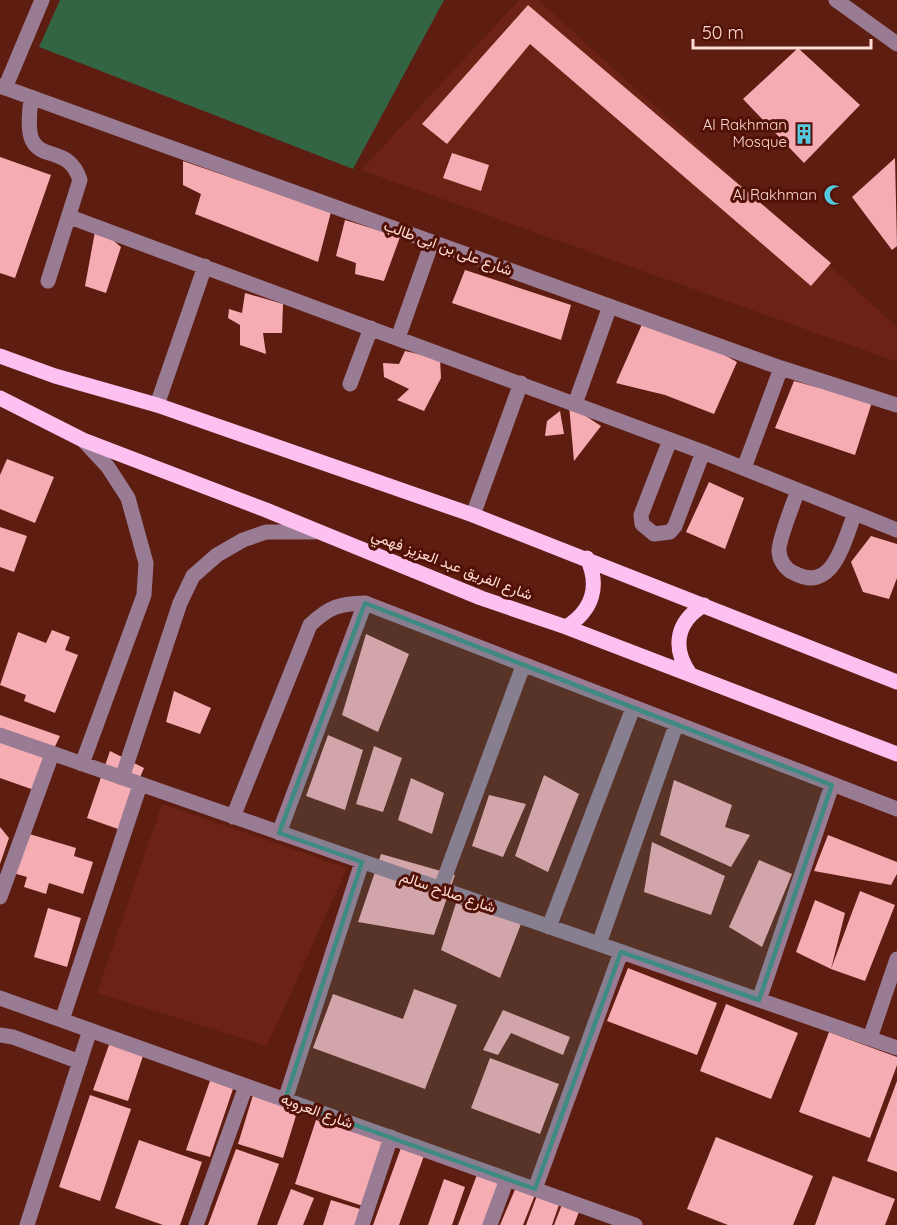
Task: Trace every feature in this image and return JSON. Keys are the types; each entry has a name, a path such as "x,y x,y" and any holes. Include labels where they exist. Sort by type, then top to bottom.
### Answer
{"main road":[{"path":"0,356 55,376 157,405 473,515 897,682"},
{"name":"شارع الفريق عبد العزيز فهمي","path":"0,398 83,440 267,510 314,532 481,598 566,627 897,754"},
{"path":"566,627 578,620 593,597 595,584 587,558"},
{"path":"690,674 678,649 679,635 684,622 704,605"}],"street":[{"path":"2,87 42,0"},
{"path":"836,0 897,44"},
{"name":"شارع على بن ابى طالب","path":"2,87 781,368 897,405"},
{"path":"31,97 29,122 32,140 41,149 68,159 76,168 80,180 48,281"},
{"path":"70,217 521,383 744,468 897,530"},
{"path":"398,338 432,242"},
{"path":"157,405 205,266"},
{"path":"575,404 610,306"},
{"path":"350,384 371,328"},
{"path":"744,468 781,368"},
{"path":"473,515 521,383"},
{"path":"82,764 144,595 146,563 128,498 108,467 83,440"},
{"path":"670,440 641,515 642,524 654,534 670,532 675,526 703,452"},
{"path":"798,490 778,550 782,562 790,571 801,577 813,578 825,574 834,567 855,513"},
{"path":"122,778 180,603 193,576 217,555 243,540 267,532 314,532"},
{"path":"279,833 365,603"},
{"path":"233,817 310,625 322,613 340,604 365,603 897,809"},
{"path":"440,890 523,666"},
{"path":"549,927 633,708"},
{"path":"598,944 676,725"},
{"name":"شارع صلاح سالم","path":"0,735 897,1048"},
{"path":"0,897 52,754"},
{"path":"62,1020 140,785"},
{"path":"759,1000 832,785"},
{"path":"285,1100 362,862"},
{"path":"536,1189 621,952"},
{"path":"870,1038 897,959"},
{"name":"شارع العروبه","path":"0,998 635,1225"},
{"path":"27,1225 90,1030"},
{"path":"0,1035 13,1037 80,1062"},
{"path":"196,1225 246,1086"},
{"path":"362,1225 391,1137"},
{"path":"490,1225 507,1179"}],"highlighted area":[{"path":"365,603 832,785 759,1000 621,952 535,1189 285,1100 362,862 279,833"}],"shaded area":[{"path":"519,0 538,0 897,327 897,362 361,170"},
{"path":"162,804 347,868 267,1046 97,993"}],"green space":[{"path":"60,0 444,0 353,169 39,47"}],"building":[{"path":"528,5 831,263 811,286 530,44 447,144 422,124"},
{"name":"Al Rakhman Mosque","path":"798,48 860,105 804,163 743,99"},
{"path":"452,153 489,165 481,191 443,178"},
{"path":"0,157 51,175 15,278 0,273"},
{"path":"895,158 897,246 892,250 852,197"},
{"path":"183,161 331,212 318,262 195,214 201,194 183,185"},
{"path":"345,220 400,237 384,281 355,274 356,263 336,256"},
{"path":"96,226 121,247 106,293 85,286"},
{"path":"465,270 571,305 561,340 452,303"},
{"path":"245,293 283,304 282,333 263,333 266,354 240,345 240,325 228,318 229,309 242,313"},
{"path":"643,322 712,348 737,362 714,414 665,395 616,383"},
{"path":"405,351 440,359 441,378 424,411 397,400 409,389 384,377 383,363 399,364"},
{"path":"794,381 872,402 855,455 775,428"},
{"path":"569,405 601,426 574,461"},
{"path":"560,411 564,434 545,436 547,421"},
{"path":"7,459 54,477 35,523 0,509 0,475"},
{"path":"709,482 744,498 725,549 686,532"},
{"path":"0,527 27,536 14,572 0,567"},
{"path":"871,536 897,544 897,578 889,599 863,592 851,562"},
{"path":"52,630 70,637 65,650 78,655 55,713 24,701 26,695 0,685 18,632 46,643"},
{"path":"366,634 409,654 378,732 342,715"},
{"path":"174,691 211,708 200,734 166,722"},
{"path":"0,715 60,736 34,790 0,778"},
{"path":"328,735 363,750 345,810 306,796"},
{"path":"374,746 402,758 383,812 356,804"},
{"path":"110,751 144,768 118,829 87,818"},
{"path":"544,775 579,794 548,872 515,856"},
{"path":"411,778 444,793 432,834 398,820"},
{"path":"674,780 732,805 725,827 750,835 731,867 660,835"},
{"path":"489,795 526,804 503,857 472,846"},
{"path":"0,827 9,838 0,864"},
{"path":"26,833 76,848 74,856 93,862 83,894 49,883 46,894 24,887 27,877 13,873"},
{"path":"828,835 897,862 897,874 891,885 814,871"},
{"path":"652,842 725,876 711,915 644,892"},
{"path":"381,854 455,875 434,935 358,922"},
{"path":"759,860 792,874 762,947 729,927"},
{"path":"860,891 895,905 865,981 831,969"},
{"path":"815,900 845,913 831,969 796,952"},
{"path":"456,903 521,924 500,978 441,950"},
{"path":"48,908 81,918 67,967 34,957"},
{"path":"628,968 717,1003 697,1055 607,1021"},
{"path":"414,989 457,1005 425,1089 313,1048 333,994 403,1019"},
{"path":"726,1004 798,1033 771,1099 700,1071"},
{"path":"503,1010 570,1037 563,1055 511,1033 498,1055 483,1050"},
{"path":"829,1032 897,1057 897,1065 870,1138 799,1112"},
{"path":"110,1042 144,1053 128,1101 93,1090"},
{"path":"490,1058 559,1084 540,1134 471,1108"},
{"path":"211,1078 234,1086 210,1157 186,1150"},
{"path":"897,1081 897,1172 867,1161"},
{"path":"90,1095 131,1109 100,1201 59,1187"},
{"path":"253,1095 298,1109 283,1158 238,1144"},
{"path":"316,1120 384,1142 363,1206 295,1184"},
{"path":"716,1137 813,1176 793,1225 728,1225 687,1209"},
{"path":"139,1140 202,1162 180,1225 163,1225 115,1208"},
{"path":"402,1145 425,1153 399,1225 373,1225"},
{"path":"236,1149 279,1164 257,1225 208,1225"},
{"path":"478,1172 500,1180 483,1225 458,1225"},
{"path":"833,1176 895,1199 885,1225 815,1225"},
{"path":"444,1179 465,1187 452,1225 428,1225"},
{"path":"516,1187 535,1195 523,1225 500,1225"},
{"path":"291,1189 314,1198 303,1225 277,1225"},
{"path":"538,1193 560,1202 552,1225 526,1225"},
{"path":"331,1200 360,1209 355,1225 323,1225"},
{"path":"563,1202 580,1209 574,1225 554,1225"}],"place":[{"name":"Al Rakhman Mosque","path":"804,134"},
{"name":"Al Rakhman","path":"834,195"}]}
